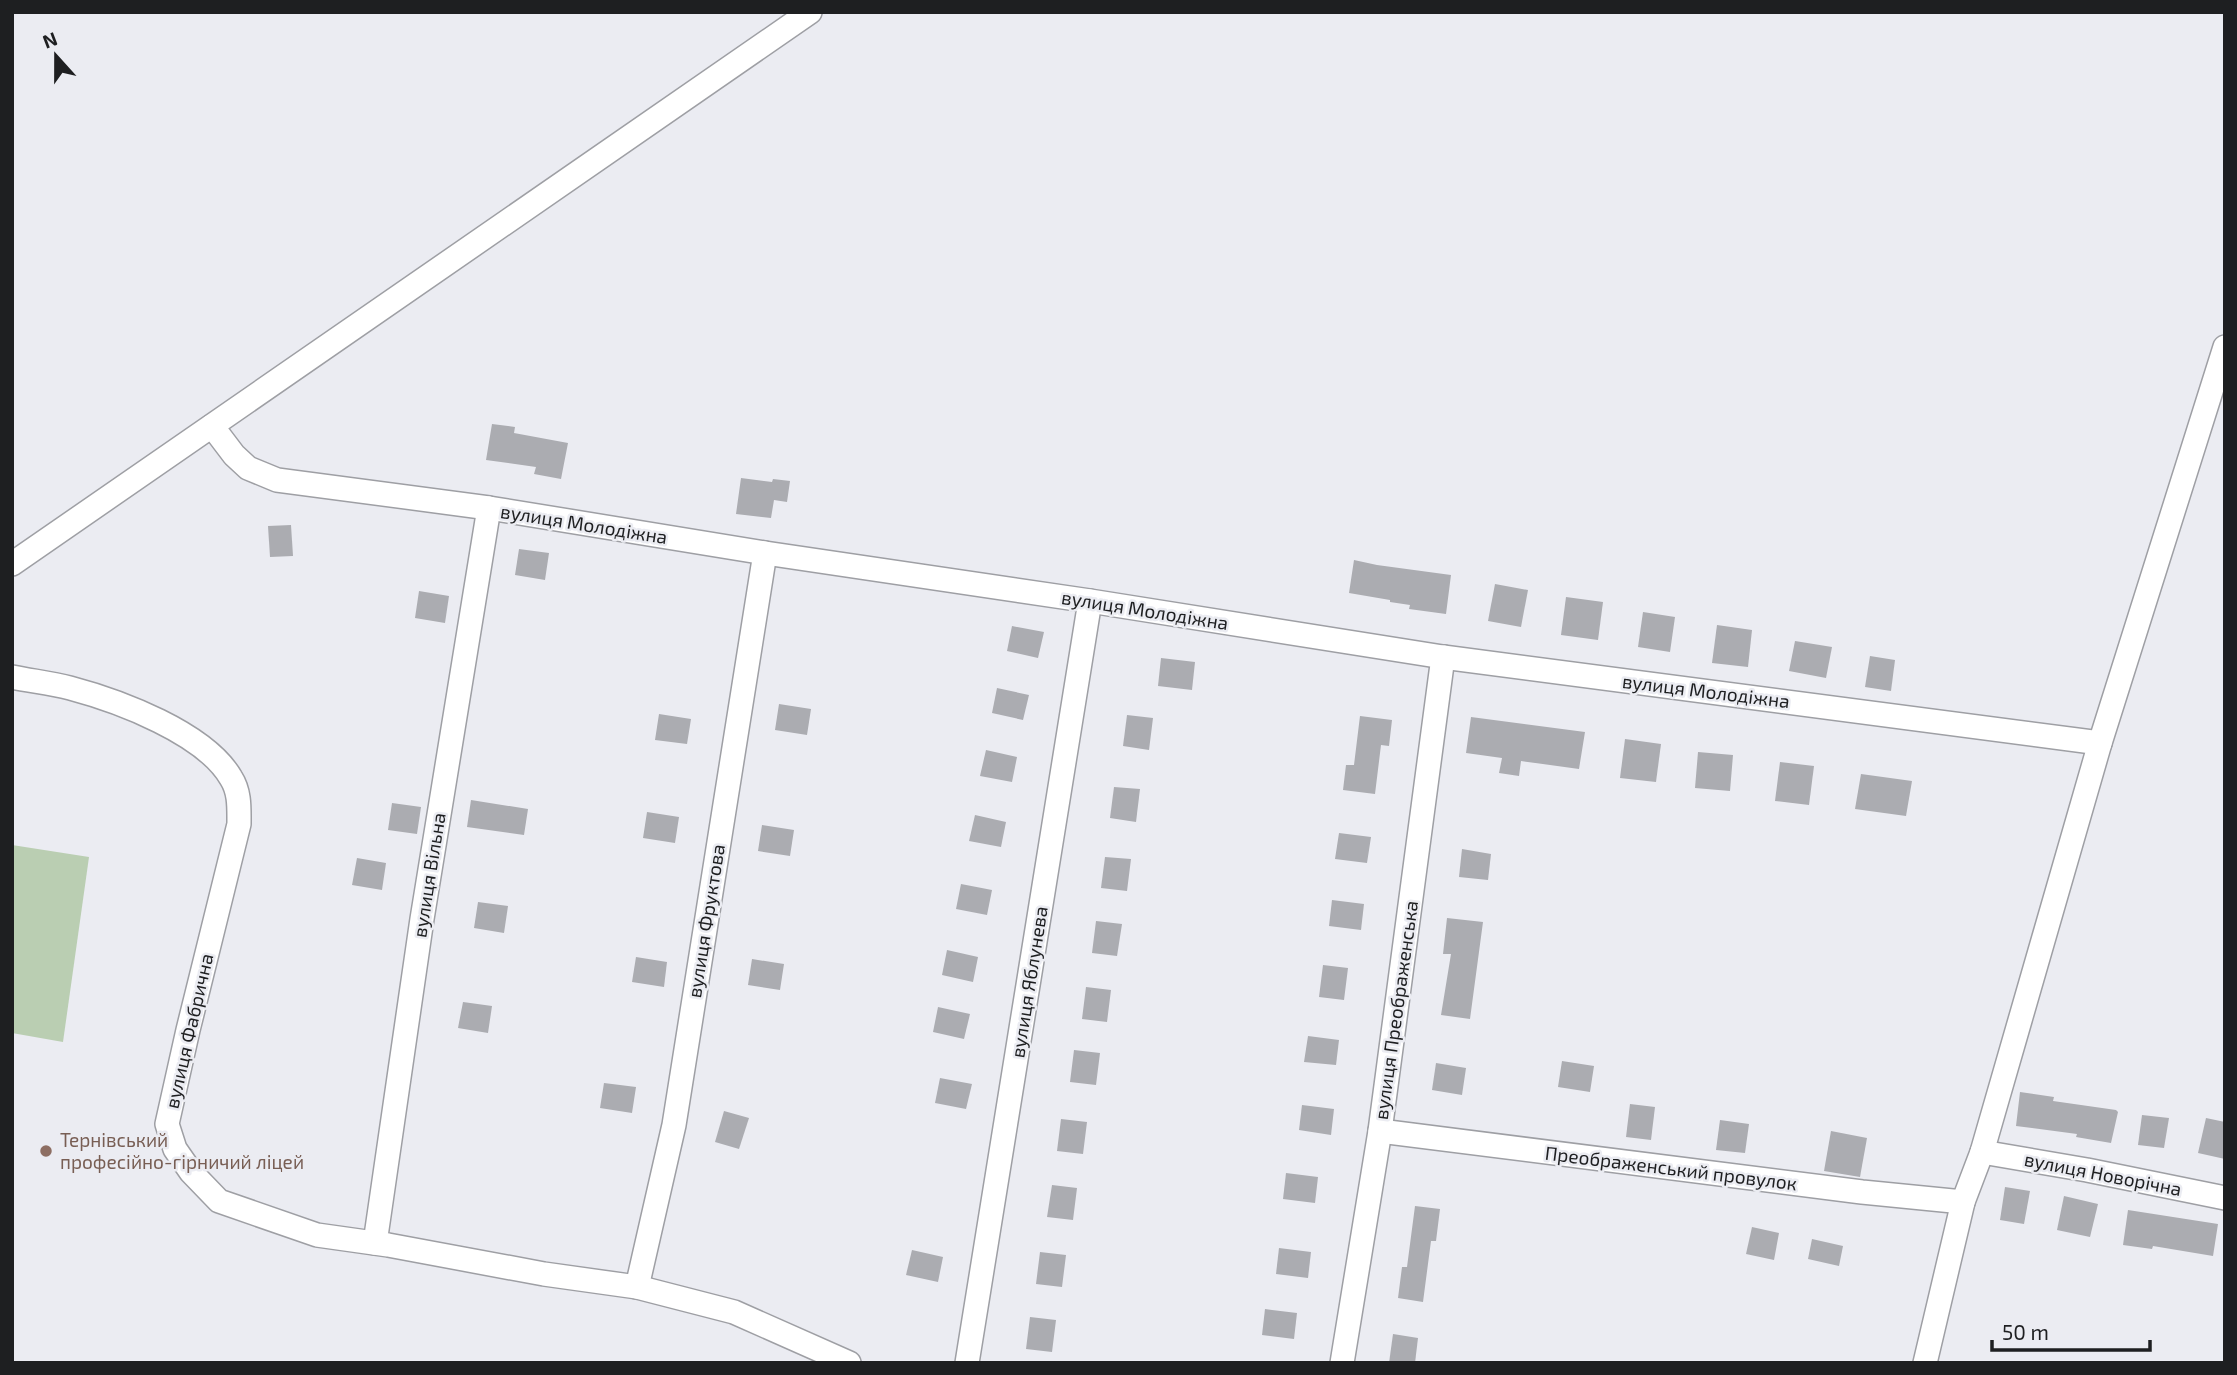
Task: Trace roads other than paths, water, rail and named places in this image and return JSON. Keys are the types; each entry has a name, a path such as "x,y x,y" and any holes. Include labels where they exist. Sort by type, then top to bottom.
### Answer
{"street":[{"path":"12,564 810,12"},
{"path":"1925,1363 1963,1202 1982,1152 2100,743 2225,347"},
{"name":"вулиця Молодіжна","path":"212,426 234,455 248,468 276,480 489,508 1443,657 2100,743"},
{"name":"вулиця Вільна","path":"375,1242 422,919 489,508"},
{"name":"вулиця Фруктова","path":"637,1287 674,1125 765,553"},
{"name":"вулиця Яблунева","path":"967,1363 1090,601"},
{"name":"вулиця Преображенська","path":"1342,1363 1380,1131 1443,657"},
{"name":"вулиця Фабрична","path":"12,677 69,687 130,708 202,747 219,761 232,779 239,800 239,824 167,1124 175,1149 183,1161 219,1201 317,1235 375,1242 637,1287 734,1312 849,1363"},
{"name":"Преображенський провулок","path":"1380,1131 1862,1192 1963,1202"},
{"name":"вулиця Новорічна","path":"1982,1152 2225,1198"}],"place":[{"name":"Тернівський професійно-гірничий ліцей","path":"46,1151"}]}
